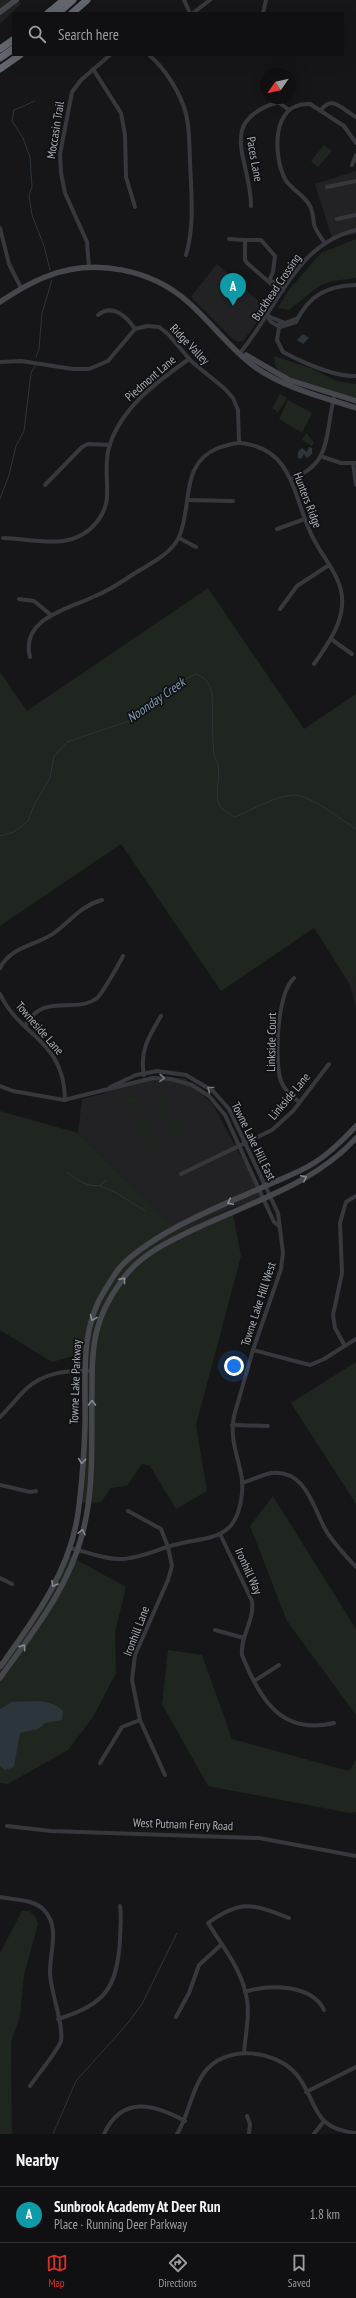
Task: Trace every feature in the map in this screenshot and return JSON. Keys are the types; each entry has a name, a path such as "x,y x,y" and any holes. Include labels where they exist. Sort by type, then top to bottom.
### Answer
{"highway":[{"path":"49,12 64,0"},
{"path":"59,12 73,0"},
{"path":"73,12 87,0"},
{"path":"0,50 12,41"},
{"path":"0,58 12,49"},
{"path":"0,69 19,56"}],"main road":[{"path":"0,12 16,0"},
{"path":"0,302 22,288 53,274 89,268 124,270 164,285 188,302 251,363 274,379 292,387 356,408"},
{"path":"240,353 289,380 356,400"},
{"name":"Towne Lake Parkway","path":"0,1667 43,1604 60,1574 70,1548 78,1514 85,1428 85,1370 89,1327 103,1292 122,1266 142,1248 165,1233 314,1163 337,1146 356,1126"},
{"name":"Towne Lake Parkway","path":"1,1674 56,1598 68,1575 83,1534 89,1492 92,1370 94,1348 104,1310 121,1281 143,1258 172,1239 263,1198 319,1170 338,1156 356,1138"}],"street":[{"path":"184,0 190,12"},
{"path":"194,12 210,0"},
{"path":"263,12 266,0"},
{"name":"Moccasin Trail","path":"89,268 86,238 65,193 60,160 72,92 81,80 109,56"},
{"path":"150,56 162,70 180,98 188,120 192,218 186,255"},
{"path":"93,69 121,113 125,135 126,177 135,207"},
{"name":"Paces Lane","path":"252,206 251,192 240,141 243,124 256,111 278,102 289,110"},
{"path":"321,110 325,104 330,102 336,103 356,117"},
{"path":"324,242 314,224 313,212 308,202 284,177 277,138 280,122 289,110 304,104 315,106 344,126 356,143"},
{"path":"352,165 356,155"},
{"path":"327,187 356,181"},
{"path":"337,219 356,215"},
{"path":"0,228 9,264 22,288"},
{"name":"Buckhead Crossing","path":"240,353 307,258 324,242 356,230"},
{"path":"229,239 261,240 275,256 273,272 269,281"},
{"path":"245,240 245,260 277,289 283,290"},
{"path":"267,316 271,322 280,325 296,322 309,301 318,295 342,286 356,285"},
{"path":"0,362 21,361 73,369 89,369 108,362 135,329 129,319 114,310 103,311 98,315"},
{"path":"280,325 277,340 283,352 334,373 347,376 356,376"},
{"name":"Ridge Valley","path":"135,329 147,326 159,327 168,334 189,359 207,376 225,389 232,398 238,410 239,442"},
{"name":"Piedmont Lane","path":"3,538 58,543 75,539 90,530 98,521 106,504 106,461 110,445 120,422 134,405 189,359"},
{"path":"291,479 312,469 322,457 335,394"},
{"path":"30,657 28,651 31,637 39,624 51,615 94,597 163,556 179,538 186,516 190,479 202,459 215,450 239,442"},
{"name":"Hunters Ridge","path":"239,442 268,451 282,465 291,479 312,537 338,579 342,595 341,616 331,639 314,664"},
{"path":"45,485 82,447 88,444 110,445"},
{"path":"322,457 337,463 354,463 356,485"},
{"path":"187,500 233,501"},
{"path":"277,530 305,519"},
{"path":"179,538 196,547"},
{"path":"280,609 297,586 329,564"},
{"path":"19,600 34,601 51,615"},
{"path":"331,639 352,654"},
{"path":"0,968 12,954 49,937 80,910 102,900"},
{"path":"25,1026 36,1014 51,1005 81,1004 98,998 123,956"},
{"name":"Linkside Court","path":"294,978 284,992 281,1008 279,1058 282,1082 287,1092 299,1102"},
{"name":"Towneside Lane","path":"0,994 6,1004 25,1026 50,1051 59,1065 64,1082 65,1100"},
{"path":"145,1079 141,1060 143,1051 160,1016"},
{"name":"Linkside Lane","path":"181,1174 240,1147 272,1130 286,1118 329,1064"},
{"name":"Towne Lake Hill East","path":"110,1087 124,1079 143,1073 172,1072 186,1075 214,1091 229,1109 269,1195"},
{"name":"Towne Lake Hill East","path":"0,1086 13,1091 65,1100 145,1079 171,1079 200,1090 215,1102 225,1115 258,1189"},
{"name":"Towne Lake Hill West","path":"258,1189 274,1222 279,1226"},
{"name":"Towne Lake Hill West","path":"70,1548 109,1558 123,1559 168,1547 207,1540 229,1528 238,1515 242,1484 233,1445 232,1425 253,1350 281,1270 283,1253 279,1226 280,1220 269,1195"},
{"path":"345,1346 335,1328 333,1315 342,1273 340,1223 346,1202 356,1196"},
{"path":"253,1350 310,1365 356,1339"},
{"path":"0,1417 36,1381 47,1375 62,1372 92,1370"},
{"path":"232,1425 268,1426"},
{"path":"242,1484 272,1473 284,1474 293,1478 309,1494 325,1529 356,1568"},
{"path":"0,1484 30,1492 36,1490"},
{"name":"Ironhill Lane","path":"128,1511 161,1529 168,1547 172,1566 168,1580 135,1655 132,1680 140,1720 165,1775"},
{"name":"Ironhill Way","path":"220,1534 252,1601 253,1608 251,1621 244,1638 242,1655 265,1701 279,1716 306,1726 334,1723"},
{"path":"0,1578 12,1584"},
{"path":"215,1630 244,1638"},
{"path":"254,1681 279,1665"},
{"path":"100,1763 122,1727 140,1720"},
{"name":"West Putnam Ferry Road","path":"7,1826 51,1831 259,1838 356,1856"},
{"path":"0,1897 37,1905 47,1914 51,1921 54,1937 50,1975 61,2041 30,2086"},
{"path":"58,2019 80,2013 90,2007 99,2000 110,1986 116,1973 120,1906"},
{"path":"244,2053 247,2018 246,1992 229,1955 208,1923 232,1907 241,1906 253,1906 266,1909 289,1918"},
{"path":"176,2017 189,1993 200,1965 222,1944"},
{"path":"246,1992 269,1987 295,1990 316,1999 324,2010"},
{"path":"177,2134 185,2121 204,2072 224,2057 231,2054 244,2053 281,2062 297,2075 314,2108 324,2121 340,2130 356,2133"},
{"path":"306,2092 356,2067"},
{"path":"104,2134 113,2117 119,2112 137,2107 157,2108 185,2121"},
{"path":"247,2116 250,2124 249,2134"},
{"path":"314,2134 324,2121"}],"shaded area":[{"path":"0,0 19,0 21,4 0,24"},
{"path":"324,145 332,151 318,167 311,161"},
{"path":"356,171 356,234 332,238 315,184"},
{"path":"356,239 356,278 332,281 319,286 289,310 278,308 288,291 321,253"},
{"path":"217,264 267,309 243,341 238,342 233,339 191,297"},
{"path":"225,276 229,278 231,282 229,286 225,288 221,286 219,282 221,278"},
{"path":"217,285 222,288 213,302 210,296"},
{"path":"303,334 309,338 303,344 297,340"},
{"path":"274,356 313,369 336,381 356,384 356,399 304,384 286,376 277,368"},
{"path":"280,394 287,398 278,412 272,408"},
{"path":"288,400 312,413 303,431 301,432 279,419"},
{"path":"306,433 314,442 312,446 302,440"},
{"path":"309,447 312,448 312,454 307,458 304,454 301,459 298,458 298,452 302,448 307,452"},
{"path":"208,588 304,729 356,694 356,978 349,983 314,928 221,991 121,844 0,926 0,672 27,711"},
{"path":"356,978 356,1007 349,983"},
{"path":"158,1078 185,1078 213,1105 263,1197 177,1229 78,1133 82,1099 103,1094 131,1081"},
{"path":"134,1095 137,1101 124,1107 121,1101"},
{"path":"165,1096 168,1102 155,1108 152,1102"},
{"path":"138,1103 140,1109 128,1115 125,1109"},
{"path":"168,1104 171,1110 159,1116 156,1110"},
{"path":"0,1111 78,1133 177,1229 232,1209 241,1256 196,1425 207,1491 176,1509 150,1466 142,1464 127,1486 111,1488 101,1502 77,1503 86,1389 85,1353 52,1362 0,1330"},
{"path":"180,1115 183,1120 170,1127 167,1121"},
{"path":"144,1116 147,1122 134,1128 132,1122"},
{"path":"183,1122 186,1128 174,1134 171,1129"},
{"path":"148,1124 151,1130 138,1136 135,1130"},
{"path":"156,1136 159,1141 146,1148 143,1142"},
{"path":"160,1143 163,1149 150,1155 147,1150"},
{"path":"356,1362 356,1504 291,1403"},
{"path":"273,1496 356,1629 356,1715 287,1621 250,1526"},
{"path":"68,1555 126,1587 115,1632 116,1673 93,1717 68,1750 8,1784 0,1783 0,1665 29,1625"},
{"path":"168,1650 202,1655 232,1739 349,1771 356,1760 356,1812 350,1813 208,1786 162,1704"},
{"path":"36,1701 51,1703 60,1708 63,1711 62,1720 45,1723 38,1729 20,1733 14,1767 5,1770 0,1766 0,1709 12,1702"},
{"path":"22,1911 29,1911 35,1916 38,1924 24,1975 20,2016 11,2042 12,2134 0,2134 0,1953"}],"waterway":[{"path":"35,101 14,110 12,121 23,138 30,157 32,187 29,196 32,215 44,246 50,270"},
{"path":"36,357 39,349 42,313 52,280"},
{"path":"0,499 9,475 16,446 24,431 31,373 35,366"},
{"name":"Noonday Creek","path":"0,836 14,832 28,821 34,805 50,778 54,756 67,742 129,721 157,703 178,683 195,674 202,677 206,681 210,686 212,693 214,755 219,773 217,794 218,800 226,812 235,817 278,798 293,795 300,796 316,803 356,829"},
{"path":"66,1172 91,1185 100,1186 106,1180"},
{"path":"100,1186 115,1192 145,1211"},
{"path":"53,2134 76,2081 128,2023 142,2004 177,1933"}],"place":[{"name":"Sunbrook Academy At Deer Run","path":"233,306"}]}
